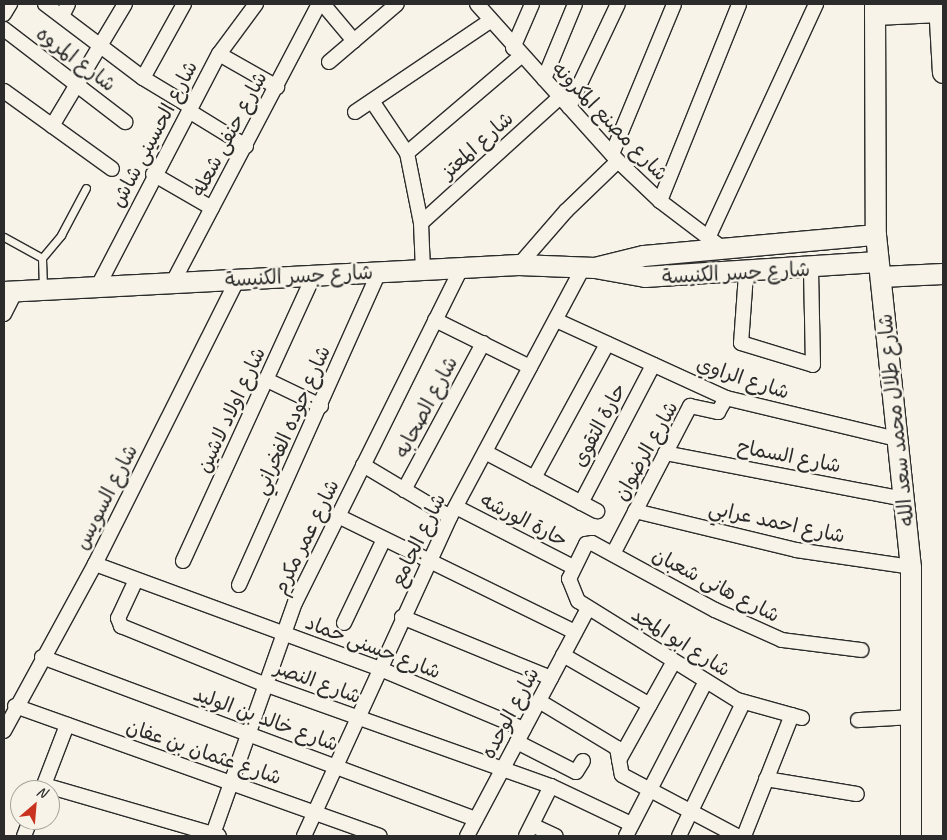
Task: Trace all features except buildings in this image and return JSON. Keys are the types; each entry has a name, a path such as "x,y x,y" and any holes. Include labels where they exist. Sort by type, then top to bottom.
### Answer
{"main road":[{"path":"875,10 940,8 943,64"},
{"name":"شارع طلال محمد سعد الله","path":"875,10 876,235 911,567 912,836"},
{"name":"شارع جسر الكنيسة","path":"589,268 644,256 727,252 876,235"},
{"name":"شارع جسر الكنيسة","path":"9,293 173,282 519,265 589,268 645,278 811,269 880,269 943,274"}],"street":[{"path":"4,14 10,4"},
{"path":"45,4 65,10 100,46 143,78 246,146"},
{"path":"52,126 125,4"},
{"path":"143,78 184,4"},
{"name":"شارع الحسينى شاش","path":"97,288 153,174 219,54 256,4"},
{"path":"329,62 398,4"},
{"name":"شارع مصنع المكرونه","path":"477,4 517,52 615,157 660,201 727,252"},
{"path":"407,153 517,52 532,4"},
{"path":"544,79 575,4"},
{"path":"564,102 618,4"},
{"path":"519,265 615,157 674,4"},
{"path":"660,201 739,4"},
{"path":"708,238 816,4"},
{"path":"317,5 354,41"},
{"name":"شارع حنفى شعله","path":"173,282 277,87 317,5"},
{"path":"355,112 490,21"},
{"name":"شارع المروه","path":"4,29 125,122"},
{"path":"219,54 277,87"},
{"path":"4,91 112,169"},
{"path":"372,101 407,153 421,223 423,270"},
{"name":"شارع المعتز","path":"421,223 564,102"},
{"path":"153,174 212,208"},
{"name":"شارع عمر مكرم","path":"216,835 229,782 282,634 338,516 461,268"},
{"name":"شارع الجامع","path":"304,836 378,668 453,512 556,320 589,268"},
{"path":"746,274 741,343 812,365 811,269"},
{"name":"شارع جوده الفخراني","path":"240,585 379,272"},
{"name":"شارع اولاد لاشين","path":"183,561 314,275"},
{"name":"شارع السويس","path":"4,731 15,706 95,564 238,279"},
{"path":"4,314 9,293"},
{"path":"436,320 530,367"},
{"name":"شارع الراوي","path":"556,320 726,398 898,439"},
{"name":"شارع الصحابه","path":"404,490 483,343"},
{"path":"534,478 607,344"},
{"name":"حارة التقوى","path":"581,503 653,366"},
{"path":"267,380 321,406"},
{"name":"شارع الرضوان","path":"613,554 690,406 718,412 726,398"},
{"path":"485,452 597,511"},
{"name":"شارع السماح","path":"665,453 904,499"},
{"name":"حارة الورشه","path":"363,466 404,490 573,568"},
{"name":"شارع احمد عرابي","path":"635,511 796,550 911,567"},
{"path":"338,516 428,562 575,632"},
{"path":"344,623 384,540"},
{"name":"شارع هانى شعبان","path":"573,568 589,542 715,610 782,640 861,650"},
{"name":"شارع حسنى حماد","path":"95,564 135,582 378,668 524,728"},
{"name":"شارع ابو المجد","path":"573,568 571,591 588,608 742,703 797,716 766,779"},
{"name":"شارع النصر","path":"135,582 118,625 264,684 551,786 629,830"},
{"name":"شارع الوحده","path":"467,836 588,608"},
{"path":"402,617 550,678"},
{"path":"563,655 650,706"},
{"name":"شارع خالد بن الوليد","path":"42,657 476,819"},
{"path":"619,760 674,661"},
{"path":"629,830 648,788 706,681"},
{"path":"539,701 615,747 620,772 737,836"},
{"path":"679,836 742,703"},
{"name":"شارع عثمان بن عفان","path":"15,706 380,836"},
{"path":"858,720 911,717"},
{"path":"46,780 67,725"},
{"path":"517,742 576,772 583,761"},
{"path":"744,836 766,779 857,794"},
{"path":"551,786 529,830 556,836"},
{"path":"60,793 176,830 216,835"}],"lane":[{"path":"44,292 42,258 61,235 86,188"},
{"path":"4,237 42,258"}]}
